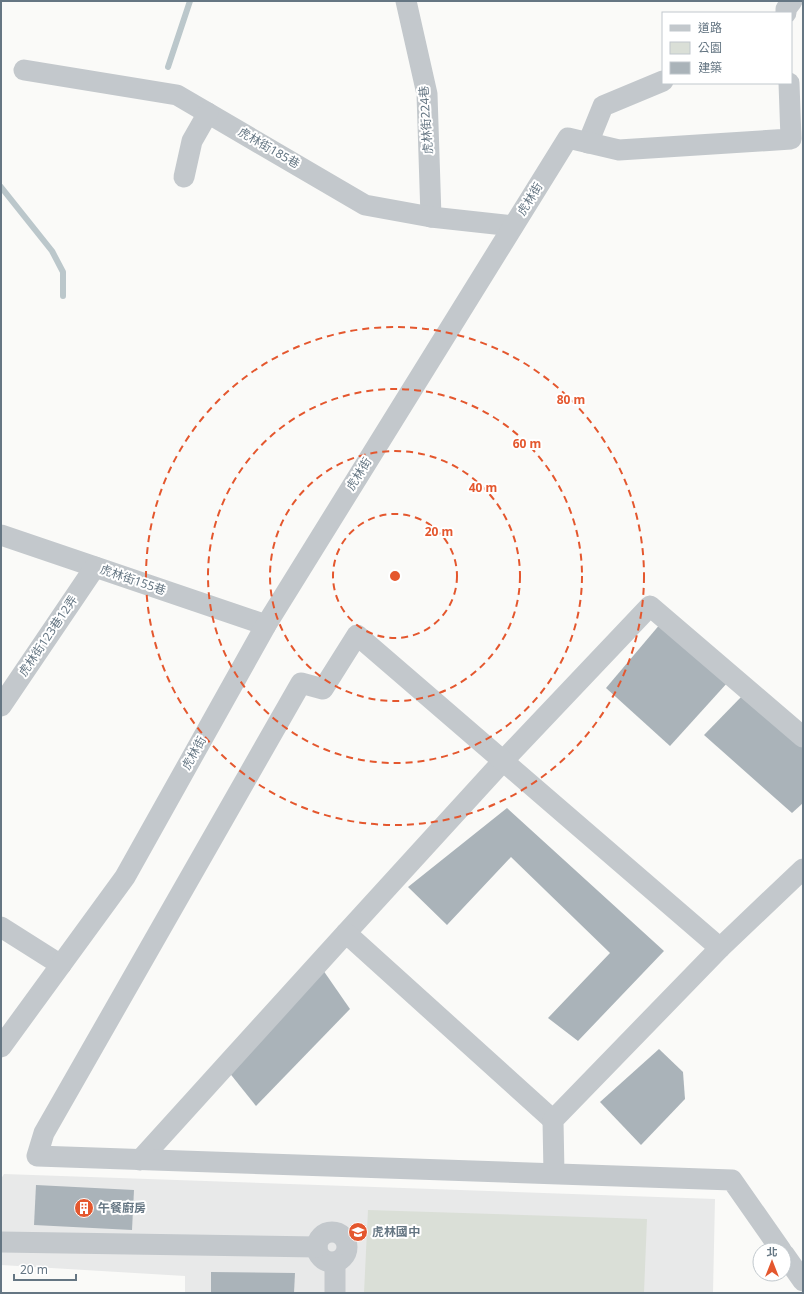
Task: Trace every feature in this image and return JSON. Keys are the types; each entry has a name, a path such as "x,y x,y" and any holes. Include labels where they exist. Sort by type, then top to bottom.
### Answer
{"street":[{"name":"虎林街224巷","path":"406,1 427,94 430,217"},
{"path":"786,12 786,9 792,1"},
{"name":"虎林街185巷","path":"24,70 177,95 365,204 430,217 513,226"},
{"path":"588,143 603,106 662,81"},
{"name":"虎林街","path":"1,1047 125,877 266,625 568,138 619,150 791,139 789,84"},
{"path":"184,177 192,141 208,113"},
{"name":"虎林街155巷","path":"1,534 266,625"},
{"name":"虎林街123巷12弄","path":"1,706 95,567"},
{"path":"140,1160 503,761 650,606 803,737"},
{"path":"720,948 358,635 324,689 301,683 44,1133 37,1156 732,1180 775,1242"},
{"path":"554,1174 553,1120 720,948 803,869"},
{"path":"1,927 61,965"},
{"path":"346,933 553,1120"},
{"path":"1,1242 318,1247 318,1251 322,1259 335,1262 335,1293"},
{"path":"792,1265 803,1281"}],"shaded area":[{"name":"虎林國中","path":"4,1174 715,1199 713,1293 185,1293 185,1276 1,1265 1,1179"}],"green space":[{"path":"368,1210 647,1219 644,1293 364,1293"}],"building":[{"path":"661,623 728,682 670,746 606,688"},
{"path":"743,695 803,747 803,803 792,813 704,735"},
{"path":"507,808 664,951 578,1041 548,1018 610,953 511,857 447,925 408,887"},
{"path":"323,970 350,1009 256,1106 228,1071"},
{"path":"659,1049 683,1072 685,1099 641,1145 600,1102"},
{"name":"午餐廚房","path":"36,1185 134,1190 132,1230 34,1225"},
{"path":"211,1272 295,1273 294,1293 211,1293"}],"waterway":[{"path":"168,67 190,1"},
{"path":"1,187 52,251 63,272 63,296"}],"place":[{"name":"午餐廚房","path":"84,1208"},
{"name":"虎林國中","path":"358,1232"}]}
